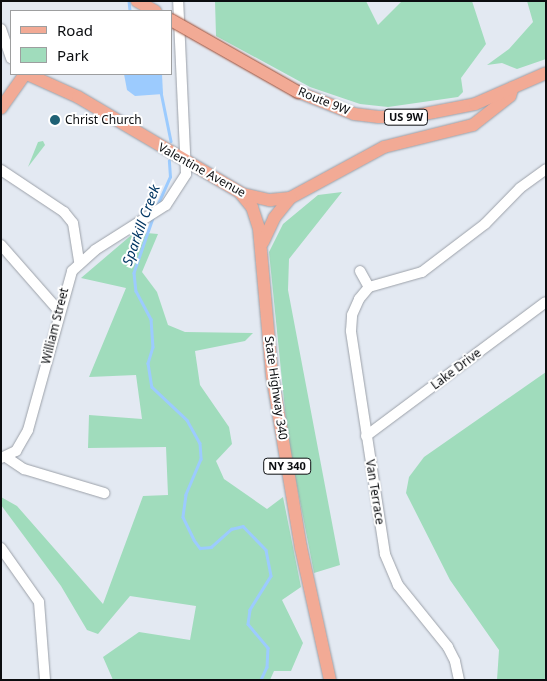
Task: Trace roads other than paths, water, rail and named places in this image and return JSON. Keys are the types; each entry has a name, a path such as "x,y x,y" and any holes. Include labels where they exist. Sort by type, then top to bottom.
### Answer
{"main road":[{"path":"137,1 153,10"},
{"name":"Route 9W","path":"172,21 298,92 346,111 396,118 463,107 546,73"},
{"name":"NY 340","path":"1,108 25,75"},
{"name":"Valentine Avenue","path":"28,75 78,97 235,190 261,200 290,198 377,150 473,125 510,96 513,87"},
{"name":"State Highway 340","path":"235,190 254,212 262,250 272,375 301,548 330,680"},
{"path":"262,250 268,227 290,198"}],"street":[{"path":"178,1 186,161"},
{"path":"1,29 10,55"},
{"name":"William Street","path":"3,457 18,449 28,430 68,277 79,262 157,212 178,190 186,174 186,161"},
{"path":"1,170 64,212 73,223 79,262"},
{"path":"360,271 370,288 422,272 485,224 520,188 545,170"},
{"path":"1,245 59,311"},
{"name":"Van Terrace","path":"370,288 359,299 352,315 351,331 366,436 390,569 448,647 455,661 459,680"},
{"name":"Lake Drive","path":"366,436 546,302"},
{"path":"3,457 24,469 104,493"},
{"path":"1,548 12,561 39,602 45,680"},
{"path":"1,555 12,561"}],"water":[{"path":"124,75 162,75 163,94 135,96 127,90"}],"waterway":[{"name":"Sparkill Creek","path":"129,1 130,10"},
{"name":"Sparkill Creek","path":"161,92 171,141"},
{"name":"Sparkill Creek","path":"156,208 170,177 169,161"},
{"name":"Sparkill Creek","path":"153,218 134,273 136,291 151,319 153,347 148,363 152,387 187,420 200,443 201,459 186,495 183,517 194,540 200,548 211,547 231,529 243,526 266,550 271,576 250,610 248,624 268,648 267,667 261,680"}],"place":[{"name":"Christ Church","path":"55,120"}]}
